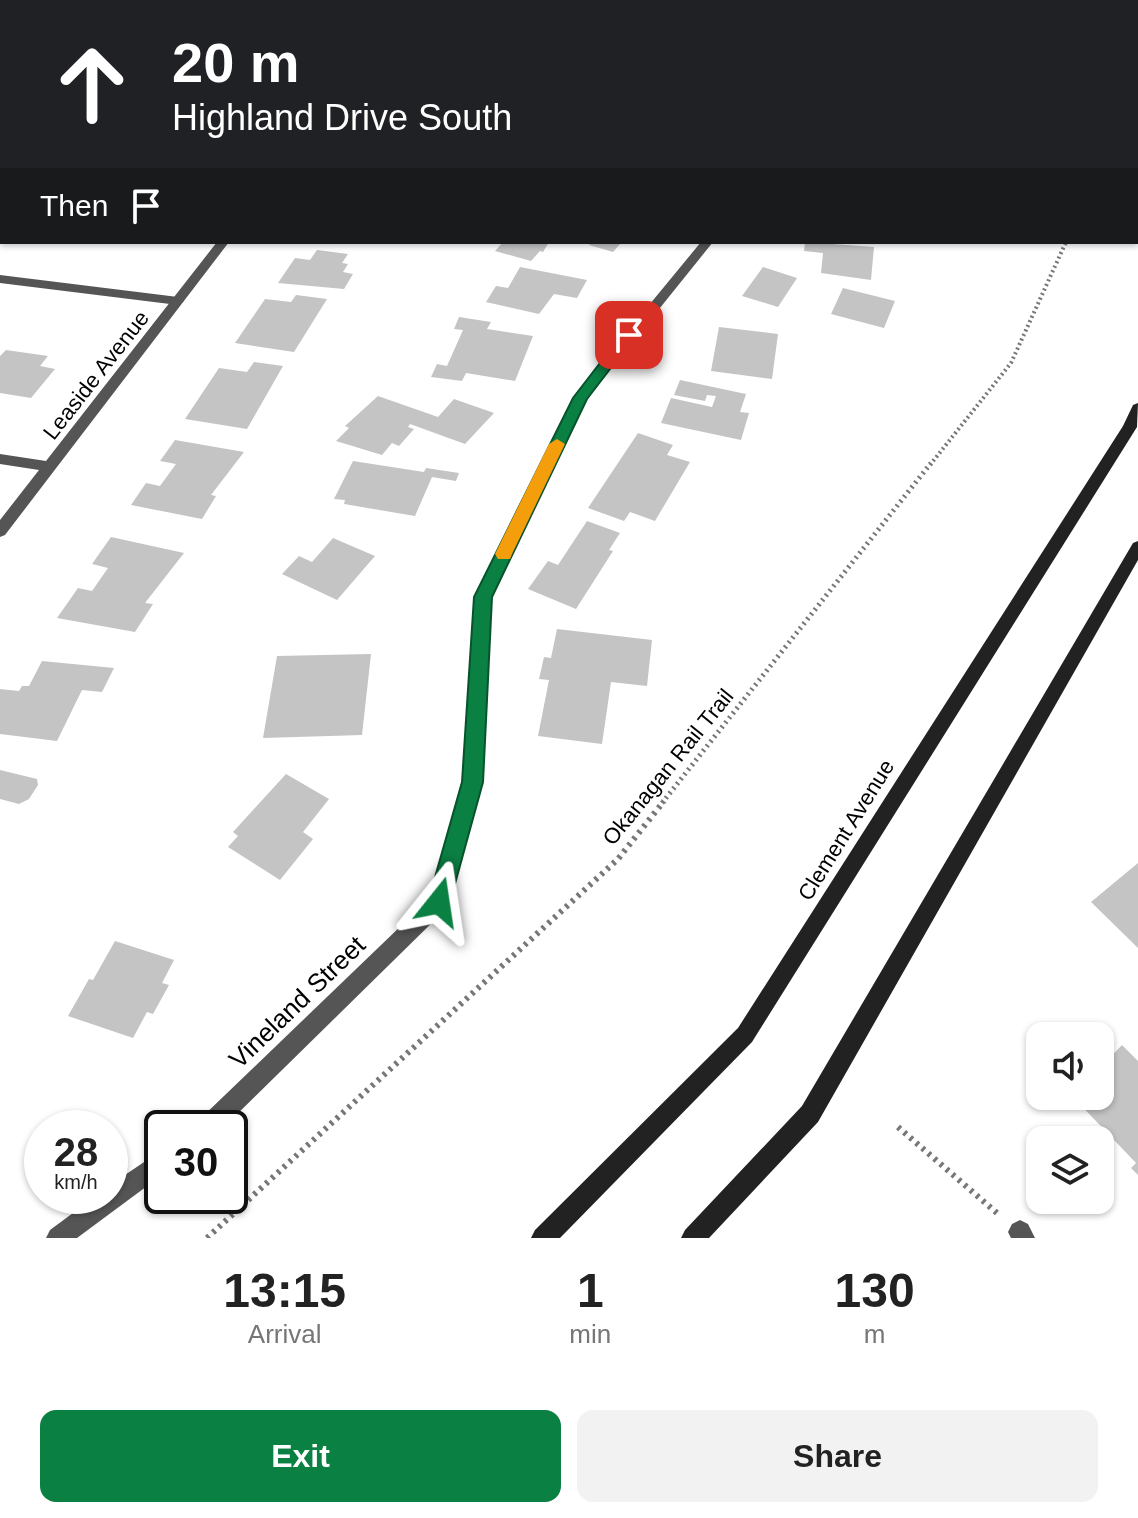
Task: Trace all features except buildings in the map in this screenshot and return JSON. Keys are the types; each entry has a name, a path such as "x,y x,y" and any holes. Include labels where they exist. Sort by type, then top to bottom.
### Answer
{"main road":[{"name":"Clement Avenue","path":"543,1238 745,1035 1130,427 1138,408"},
{"path":"693,1238 810,1114 1138,547"}],"street":[{"name":"Leaside Avenue","path":"0,531 221,244"},
{"name":"Vineland Street","path":"225,1110 439,902 473,782 483,597 580,398 705,244"},
{"path":"0,279 178,301"},
{"path":"0,459 51,467"},
{"path":"58,1238 144,1174"}],"path":[{"name":"Okanagan Rail Trail","path":"207,1238 618,859 1011,363 1065,244"},
{"path":"898,1127 1022,1235"}],"slow traffic":[{"path":"504,554 557,444"}],"route":[{"path":"439,902 473,782 483,597 580,398 629,335"}]}
